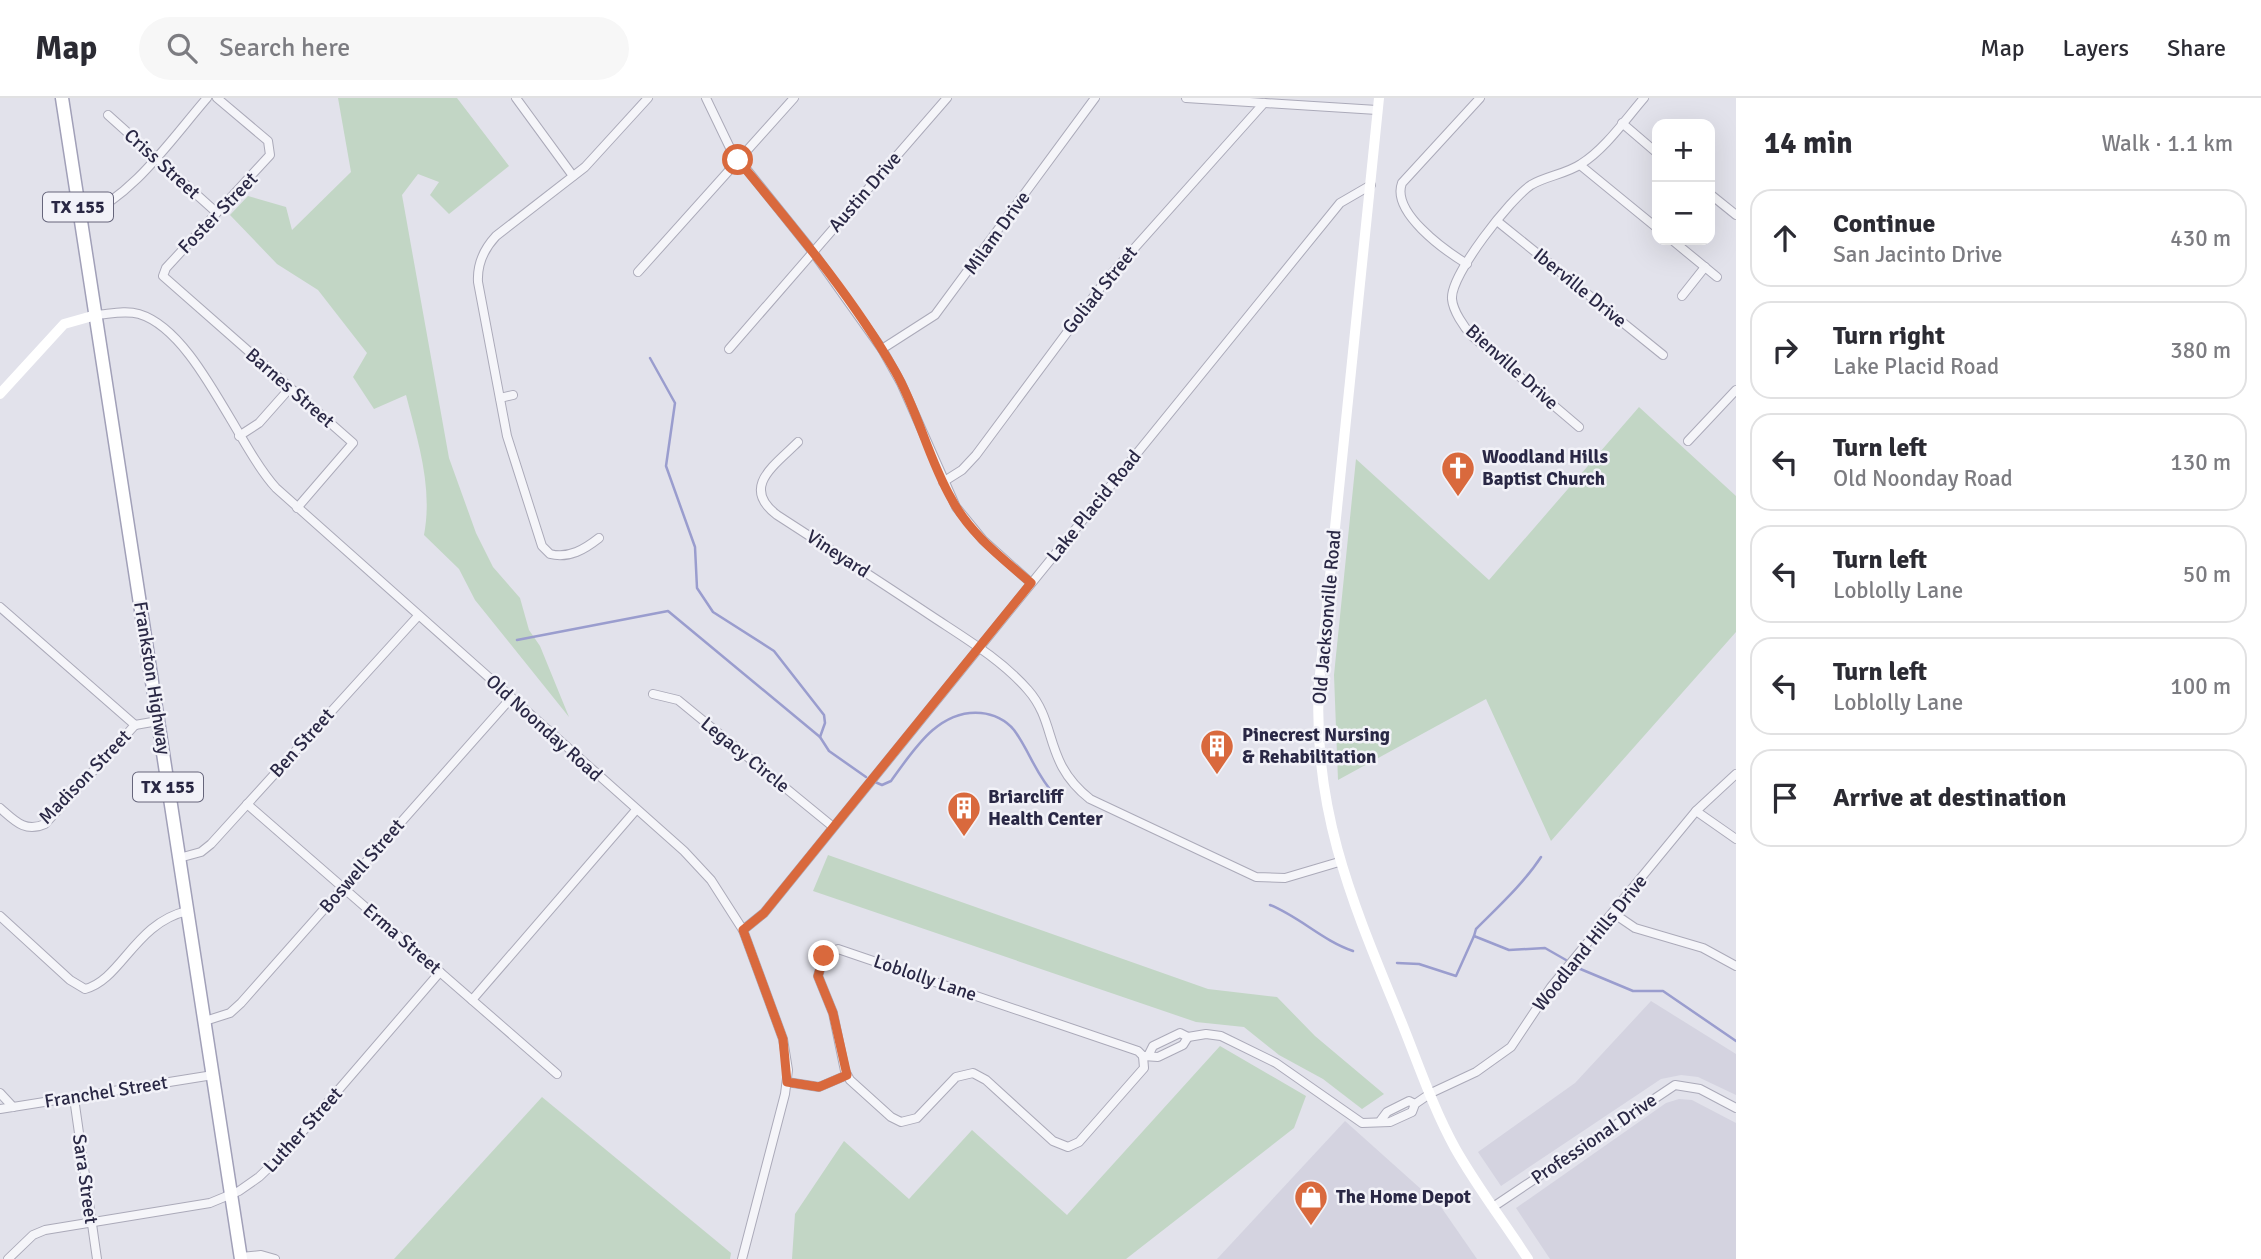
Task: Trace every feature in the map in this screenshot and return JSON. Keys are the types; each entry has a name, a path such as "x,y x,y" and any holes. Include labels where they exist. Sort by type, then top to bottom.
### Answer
{"main road":[{"name":"Frankston Highway","path":"62,98 241,1258"},
{"name":"Old Jacksonville Road","path":"1378,104 1318,699 1323,789 1339,862 1354,906 1431,1093 1455,1148 1528,1259"},
{"path":"0,394 64,324 96,315"}],"street":[{"path":"80,219 118,196 156,158 207,98"},
{"name":"Foster Street","path":"163,276 166,268 216,212 266,163 270,150 259,132 217,98"},
{"path":"516,98 573,176"},
{"path":"599,538 582,550 564,555 545,551 507,436 478,282 481,258 500,232 573,176 648,98"},
{"path":"706,98 722,135 738,160 813,252 882,349 917,417 956,508 975,531 1031,583"},
{"path":"638,272 794,98"},
{"name":"Austin Drive","path":"729,349 947,98"},
{"name":"Milam Drive","path":"882,349 935,315 1095,98"},
{"path":"1186,98 1264,103 1378,104"},
{"path":"1466,264 1450,254 1409,215 1400,203 1398,193 1402,183 1480,98"},
{"path":"1644,98 1580,165 1652,224"},
{"name":"Goliad Street","path":"943,482 962,470 976,455 1098,290 1264,103"},
{"name":"Criss Street","path":"108,115 216,212"},
{"path":"1622,123 1652,149"},
{"name":"Bienville Drive","path":"1579,427 1464,327 1452,301 1452,291 1474,248 1529,186 1580,165"},
{"name":"Lake Placid Road","path":"743,930 764,913 977,647 1340,203 1371,185"},
{"path":"1715,198 1736,215"},
{"name":"Iberville Drive","path":"1497,221 1663,355"},
{"path":"1678,245 1717,277"},
{"path":"1682,296 1705,267"},
{"name":"Barnes Street","path":"163,276 353,443 297,508"},
{"name":"Old Noonday Road","path":"96,315 139,314 159,326 206,378 239,436 268,479 711,880 743,930 783,1039 787,1082 743,1259"},
{"path":"239,436 259,423 290,388"},
{"path":"1688,442 1736,390"},
{"path":"500,398 513,395"},
{"name":"Vineyard","path":"798,442 761,482 759,495 762,502 777,515 977,647"},
{"path":"0,607 135,725 158,721"},
{"name":"Ben Street","path":"179,858 206,849 418,616"},
{"path":"977,647 1030,692 1040,710 1063,772 1077,788 1098,804 1255,877 1285,878 1339,862"},
{"name":"Legacy Circle","path":"653,694 678,700 832,826"},
{"name":"Boswell Street","path":"205,1021 234,1010 511,698"},
{"name":"Madison Street","path":"2,813 18,824 35,829 45,824 135,725"},
{"name":"Woodland Hills Drive","path":"1431,1093 1476,1072 1511,1047 1551,988 1696,811 1736,774"},
{"name":"Erma Street","path":"247,804 558,1074"},
{"path":"472,1000 636,810"},
{"path":"1696,811 1736,839"},
{"path":"0,916 70,980 85,989 93,987 104,978 153,926 169,916 187,911"},
{"path":"1613,913 1635,928 1703,948 1736,966"},
{"name":"Loblolly Lane","path":"847,1075 833,1013 818,976 824,956 838,949 1146,1055"},
{"name":"Luther Street","path":"8,1259 33,1235 91,1222 209,1203 231,1195 259,1177 285,1152 440,972"},
{"path":"787,1082 819,1087 847,1075 886,1113 901,1122 917,1118 956,1077 977,1074 1052,1141 1068,1147 1079,1142 1141,1073 1146,1055 1158,1057 1183,1045 1188,1037 1206,1034 1221,1036 1276,1063 1362,1123 1381,1120 1390,1122 1412,1112 1415,1104 1431,1093"},
{"name":"Franchel Street","path":"0,1109 213,1075"},
{"name":"Professional Drive","path":"1493,1207 1675,1085 1700,1089 1736,1108"},
{"path":"0,1093 13,1107"},
{"name":"Sara Street","path":"74,1098 97,1259"},
{"path":"241,1258 261,1255 275,1259"}],"shaded area":[{"path":"1651,1001 1736,1054 1736,1095 1698,1077 1681,1075 1661,1079 1501,1186 1478,1152 1575,1083"},
{"path":"1679,1099 1692,1100 1736,1123 1736,1259 1550,1259 1516,1208 1666,1103"},
{"path":"1345,1121 1441,1207 1477,1259 1217,1259"}],"green space":[{"path":"338,98 457,98 509,166 449,214 430,195 439,182 418,174 402,195 449,458 476,533 493,567 520,598 529,630 540,646 569,717 475,600 459,569 424,535 427,499 425,482 406,395 374,409 353,377 367,353 318,290 277,264 230,215 248,196 286,207 292,230 351,172"},
{"path":"1639,407 1736,496 1736,632 1551,841 1486,699 1338,780 1334,675 1356,459 1489,580"},
{"path":"828,855 1208,989 1277,997 1315,1036 1384,1094 1362,1109 1323,1079 1279,1055 1244,1027 1196,1022 813,891"},
{"path":"1220,1046 1306,1096 1294,1128 1126,1259 792,1259 795,1214 844,1141 909,1199 972,1130 1067,1215"},
{"path":"542,1097 731,1253 730,1259 394,1259"}],"waterway":[{"path":"650,358 675,403 666,466 695,547 697,588 713,612 774,651 824,715 825,723 820,737"},
{"path":"517,640 668,611 820,737 829,751 866,777"},
{"path":"875,782 882,785 891,781 918,745 939,725 952,718 981,713 999,718 1014,730 1042,779 1054,794"},
{"path":"1474,936 1476,929 1519,885 1541,857"},
{"path":"1270,905 1353,951"},
{"path":"1397,963 1419,964 1456,976 1474,936 1509,950 1545,948 1566,960"},
{"path":"1578,968 1633,991 1663,991 1736,1041"}],"place":[{"name":"Woodland Hills Baptist Church","path":"1458,498"},
{"name":"Pinecrest Nursing & Rehabilitation","path":"1217,776"},
{"name":"Briarcliff Health Center","path":"964,838"},
{"name":"The Home Depot","path":"1311,1227"}],"route":[{"path":"738,160 813,252 882,349 922,428 956,508 983,540 1031,583 764,913 743,930 783,1039 787,1059 787,1082 819,1087 834,1083 847,1075 833,1013 818,976 824,956"}]}
